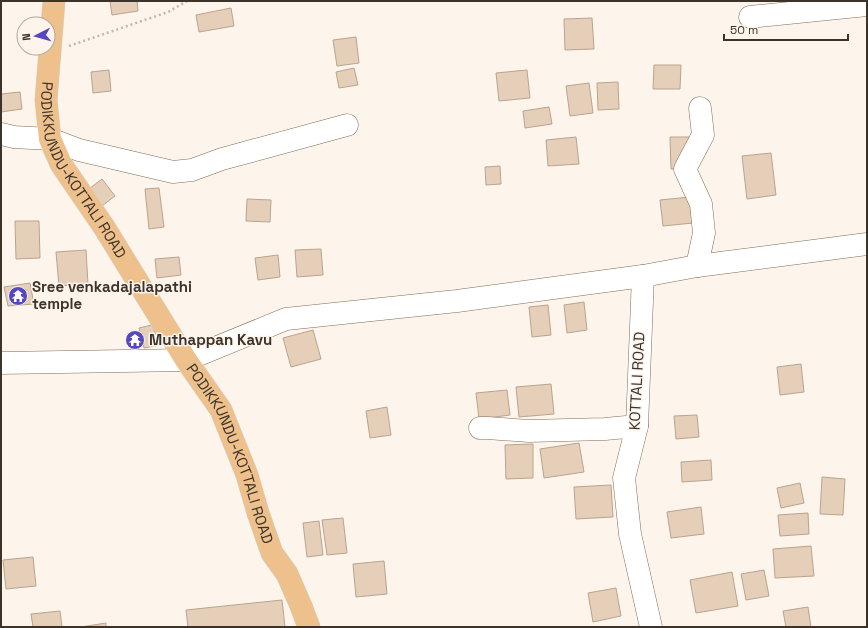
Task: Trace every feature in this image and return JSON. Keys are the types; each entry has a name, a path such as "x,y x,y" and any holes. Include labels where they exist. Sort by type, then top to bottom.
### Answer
{"main road":[{"name":"PODIKKUNDU-KOTTALI ROAD","path":"53,16 54,1"},
{"name":"PODIKKUNDU-KOTTALI ROAD","path":"50,56 46,100 50,139 61,164 104,227 186,360 221,410 247,475 272,553 287,574 309,627"}],"street":[{"path":"750,17 867,5"},
{"path":"697,266 704,233 701,204 684,169 703,135 700,108"},
{"path":"1,134 14,137 50,139 79,150 173,172 192,170 222,159 347,125"},
{"path":"1,363 186,360 286,319 457,301 643,276 697,266 867,244"},
{"name":"KOTTALI ROAD","path":"643,276 637,426 624,478 630,534 651,627"},
{"path":"480,428 529,431 605,429 637,426"}],"path":[{"path":"56,50 168,12 187,1"}],"building":[{"path":"110,1 137,1 138,11 112,15"},
{"path":"231,8 234,26 199,32 196,15"},
{"path":"592,18 594,49 565,50 564,19"},
{"path":"356,37 359,63 337,66 333,40"},
{"path":"654,65 681,65 680,89 653,89"},
{"path":"354,68 358,85 339,88 336,72"},
{"path":"109,70 111,91 93,93 91,72"},
{"path":"527,70 530,98 499,101 496,73"},
{"path":"618,82 619,109 598,110 597,83"},
{"path":"589,83 593,113 570,116 566,86"},
{"path":"20,92 22,109 1,112 1,94"},
{"path":"549,107 552,124 525,128 523,111"},
{"path":"576,137 579,164 548,166 546,140"},
{"path":"670,137 696,137 697,169 671,169"},
{"path":"771,153 776,195 747,199 742,156"},
{"path":"500,166 501,184 486,185 485,167"},
{"path":"102,179 115,196 102,206 89,189"},
{"path":"159,188 164,227 149,229 145,189"},
{"path":"690,197 693,223 663,226 660,200"},
{"path":"247,199 271,200 270,222 246,221"},
{"path":"15,221 39,221 40,258 16,259"},
{"path":"321,249 323,275 297,277 295,250"},
{"path":"86,250 88,284 59,286 56,252"},
{"path":"278,255 280,277 258,280 255,258"},
{"path":"179,257 181,275 157,278 155,259"},
{"path":"30,283 34,304 8,306 4,287"},
{"path":"584,302 587,330 567,333 564,305"},
{"path":"548,305 551,335 532,337 529,307"},
{"path":"152,325 160,345 144,348 139,328"},
{"path":"313,330 321,359 291,367 283,338"},
{"path":"801,364 804,392 780,395 777,367"},
{"path":"551,384 554,414 519,417 516,387"},
{"path":"507,390 510,415 479,419 476,393"},
{"path":"387,407 391,435 370,438 366,411"},
{"path":"697,415 699,437 676,439 674,416"},
{"path":"579,443 584,472 544,478 540,449"},
{"path":"533,444 533,478 506,479 505,445"},
{"path":"711,460 712,480 682,482 681,462"},
{"path":"822,477 845,479 843,515 820,514"},
{"path":"800,483 804,503 781,508 777,488"},
{"path":"611,485 613,517 576,519 574,487"},
{"path":"701,507 704,534 671,538 667,512"},
{"path":"808,513 809,534 780,536 778,515"},
{"path":"343,518 347,553 327,555 322,520"},
{"path":"319,521 323,555 307,557 303,523"},
{"path":"811,546 814,576 775,578 773,549"},
{"path":"33,557 36,586 6,589 3,560"},
{"path":"384,561 387,594 356,597 353,564"},
{"path":"764,570 769,596 746,600 741,574"},
{"path":"732,572 738,606 696,613 690,580"},
{"path":"616,588 621,616 593,622 588,593"},
{"path":"282,600 285,627 188,627 186,610"},
{"path":"808,607 811,627 786,627 783,611"},
{"path":"60,611 62,627 33,627 31,614"},
{"path":"106,623 106,627 81,627"}],"place":[{"name":"Sree venkadajalapathi temple","path":"18,296"},
{"name":"Muthappan Kavu","path":"135,340"}]}
